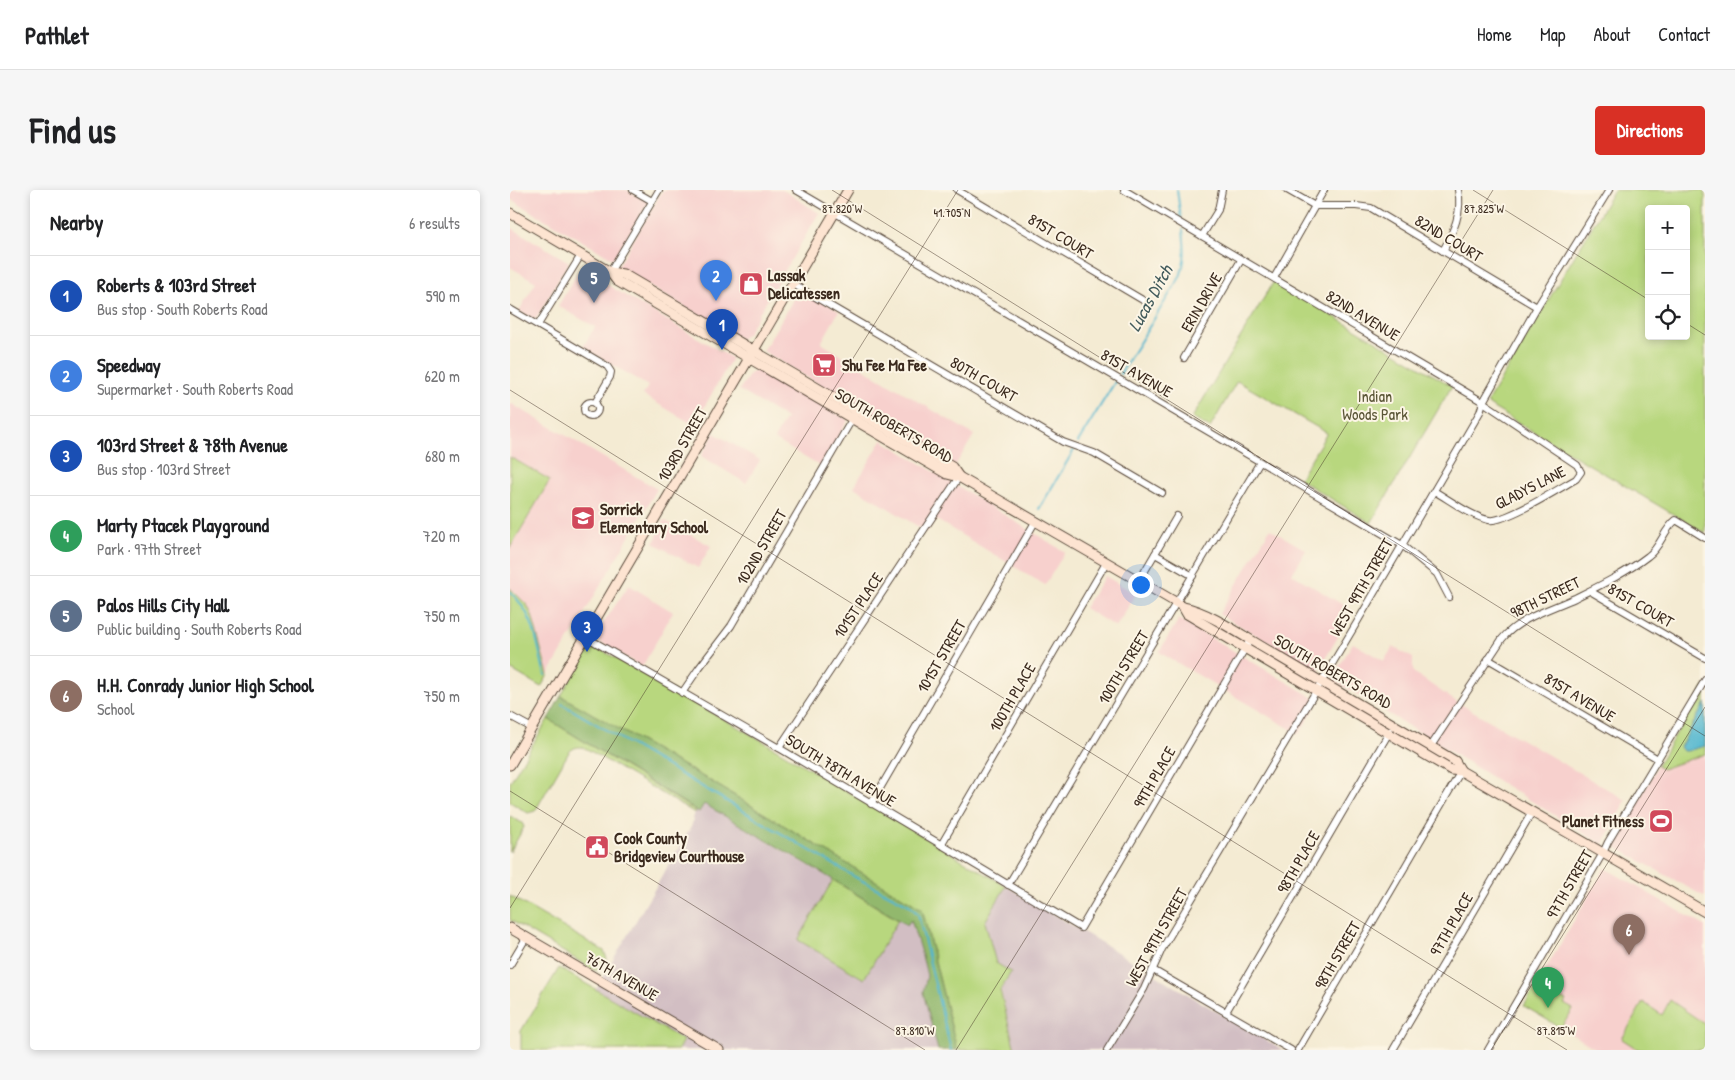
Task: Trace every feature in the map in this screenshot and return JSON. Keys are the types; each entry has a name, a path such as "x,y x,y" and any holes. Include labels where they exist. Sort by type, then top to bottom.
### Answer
{"street":[{"path":"633,190 652,201"},
{"path":"610,272 659,190"},
{"name":"81ST AVENUE","path":"796,190 1402,545 1437,574 1450,597"},
{"name":"103RD STREET","path":"510,765 848,190"},
{"name":"81ST COURT","path":"957,190 1151,305"},
{"path":"1202,236 1218,210 1222,190"},
{"name":"82ND COURT","path":"1287,190 1315,206 1371,208 1537,307"},
{"path":"1274,278 1324,190"},
{"path":"1443,251 1456,224 1459,212 1458,190"},
{"name":"WEST 99TH STREET","path":"1107,1050 1144,988 1162,950 1480,412 1482,402 1537,307 1609,190"},
{"name":"82ND AVENUE","path":"1127,191 1482,402 1577,465 1582,472"},
{"name":"SOUTH ROBERTS ROAD","path":"510,213 610,272 623,274 755,350 947,474 959,477 1139,582 1250,640 1322,682 1456,761 1461,771"},
{"path":"538,325 581,255"},
{"name":"ERIN DRIVE","path":"1184,358 1241,260"},
{"name":"SOUTH ROBERTS ROAD","path":"610,272 617,281 750,359 855,415"},
{"name":"80TH COURT","path":"793,284 1063,442 1094,453 1162,493"},
{"path":"510,309 603,363 610,369 610,377 595,403"},
{"name":"102ND STREET","path":"682,693 731,626 855,415"},
{"name":"100TH STREET","path":"1008,885 1180,605 1193,576 1260,462"},
{"name":"GLADYS LANE","path":"1434,491 1478,517 1493,521 1508,516 1576,480 1582,472"},
{"name":"101ST PLACE","path":"779,748 959,477"},
{"path":"1139,582 1177,516"},
{"name":"98TH STREET","path":"1431,746 1488,659 1502,639 1514,627 1590,591 1648,556 1658,546 1670,525 1676,520 1705,538"},
{"name":"101ST STREET","path":"871,804 1036,522"},
{"path":"1155,554 1193,576"},
{"name":"100TH PLACE","path":"941,845 1106,563"},
{"name":"81ST COURT","path":"1590,591 1705,658"},
{"name":"SOUTH ROBERTS ROAD","path":"1180,605 1187,614 1244,650 1451,770 1461,771 1705,912"},
{"name":"SOUTH 78TH AVENUE","path":"586,637 779,748 1081,928"},
{"name":"99TH PLACE","path":"1081,928 1250,640"},
{"name":"81ST AVENUE","path":"1488,659 1658,759"},
{"name":"97TH STREET","path":"1488,1050 1608,842 1705,680"},
{"path":"510,716 532,728"},
{"name":"98TH PLACE","path":"1226,1012 1394,725"},
{"name":"98TH STREET","path":"1298,1050 1461,771"},
{"name":"97TH PLACE","path":"1393,1050 1532,812"},
{"name":"76TH AVENUE","path":"510,928 719,1050"},
{"path":"510,965 526,938"},
{"path":"1153,970 1291,1050"}],"shaded area":[{"path":"510,190 627,190 649,202 613,259 510,199"},
{"path":"663,190 783,190 819,213 747,334 741,339 617,268"},
{"path":"510,227 569,262 535,320 519,311 536,282 510,267"},
{"path":"580,269 732,358 694,425 643,395 648,386 583,347 595,327 558,306"},
{"path":"800,288 839,311 821,343 974,435 955,466 763,351"},
{"path":"757,369 764,371 848,420 821,467 774,439 786,418 739,390 750,374"},
{"name":"Sorrick Elementary School","path":"510,403 657,489 548,675 532,615 517,594 510,588 510,548 550,480 510,457"},
{"path":"714,433 760,460 746,483 701,456"},
{"path":"882,440 1065,552 1045,585 935,519 927,532 854,487"},
{"path":"664,520 711,546 698,568 654,543"},
{"path":"1270,529 1306,550 1292,574 1353,611 1318,671 1219,614"},
{"path":"1105,576 1136,594 1116,627 1084,608"},
{"path":"629,585 673,612 642,667 600,642 596,634"},
{"path":"1179,619 1319,701 1299,734 1159,652"},
{"path":"1353,643 1384,661 1393,647 1413,658 1413,672 1452,699 1626,800 1603,845 1335,681 1332,678"},
{"path":"1705,754 1705,897 1614,846 1657,766 1662,769"},
{"path":"704,804 833,880 798,940 863,979 898,920 907,925 910,919 927,976 923,992 938,1050 678,1050 683,1041 596,989 691,827 692,818 696,811 699,812"},
{"path":"1605,868 1705,926 1705,1050 1598,1050 1561,1028 1573,1009 1564,1004 1566,1001 1537,984"},
{"path":"1006,886 1283,1050 1015,1050 985,921"}],"green space":[{"path":"1614,190 1705,190 1705,533 1488,404 1488,401"},
{"name":"Indian Woods Park","path":"1274,281 1452,386 1371,523 1299,479 1327,433 1237,381 1210,428 1192,418"},
{"path":"510,457 550,480 510,548"},
{"path":"510,588 527,605 532,615 548,675 541,687 510,669"},
{"path":"593,647 759,739 1006,886 985,922 996,963 1011,972 1000,990 1015,1050 957,1050 922,909 712,782 561,696 587,650"},
{"path":"1705,685 1705,754 1662,769 1657,766"},
{"path":"561,696 712,782 922,909 957,1050 938,1050 923,992 927,976 911,920 907,925 704,804 699,812 548,719"},
{"path":"548,719 696,811 695,813 589,750 580,747 569,752 535,811 528,813 510,802 510,782"},
{"path":"510,816 522,823 524,827 510,852"},
{"path":"833,880 898,920 864,979 798,940"},
{"path":"510,896 604,951 607,959 602,967 594,970 510,920"},
{"path":"559,968 683,1040 678,1050 521,1050 521,1031"},
{"path":"1537,984 1566,1001 1564,1004 1573,1009 1561,1028 1524,1006"},
{"path":"1670,1000 1705,1024 1705,1050 1639,1050 1622,1039 1643,1002 1662,1015"}],"water":[{"path":"1705,703 1705,746 1683,751 1680,747"}],"waterway":[{"name":"Lucas Ditch","path":"1177,190 1181,219"},
{"name":"Lucas Ditch","path":"1120,374 1180,277 1184,254 1183,230"},
{"name":"Lucas Ditch","path":"1078,442 1115,382"},
{"name":"Lucas Ditch","path":"1039,509 1074,450"},
{"path":"510,592 525,610 530,620 545,675"},
{"path":"562,704 855,877 909,905 918,914 951,1050"}],"place":[{"name":"Lassak Delicatessen","path":"751,284"},
{"name":"Speedway","path":"716,301"},
{"name":"Palos Hills City Hall","path":"594,303"},
{"name":"Roberts & 103rd Street","path":"722,350"},
{"name":"Shu Fee Ma Fee","path":"824,365"},
{"name":"Sorrick Elementary School","path":"583,518"},
{"name":"103rd Street & 78th Avenue","path":"587,652"},
{"name":"Planet Fitness","path":"1661,821"},
{"name":"Cook County Bridgeview Courthouse","path":"597,847"},
{"name":"H.H. Conrady Junior High School","path":"1629,955"},
{"name":"Marty Ptacek Playground","path":"1548,1008"}]}
